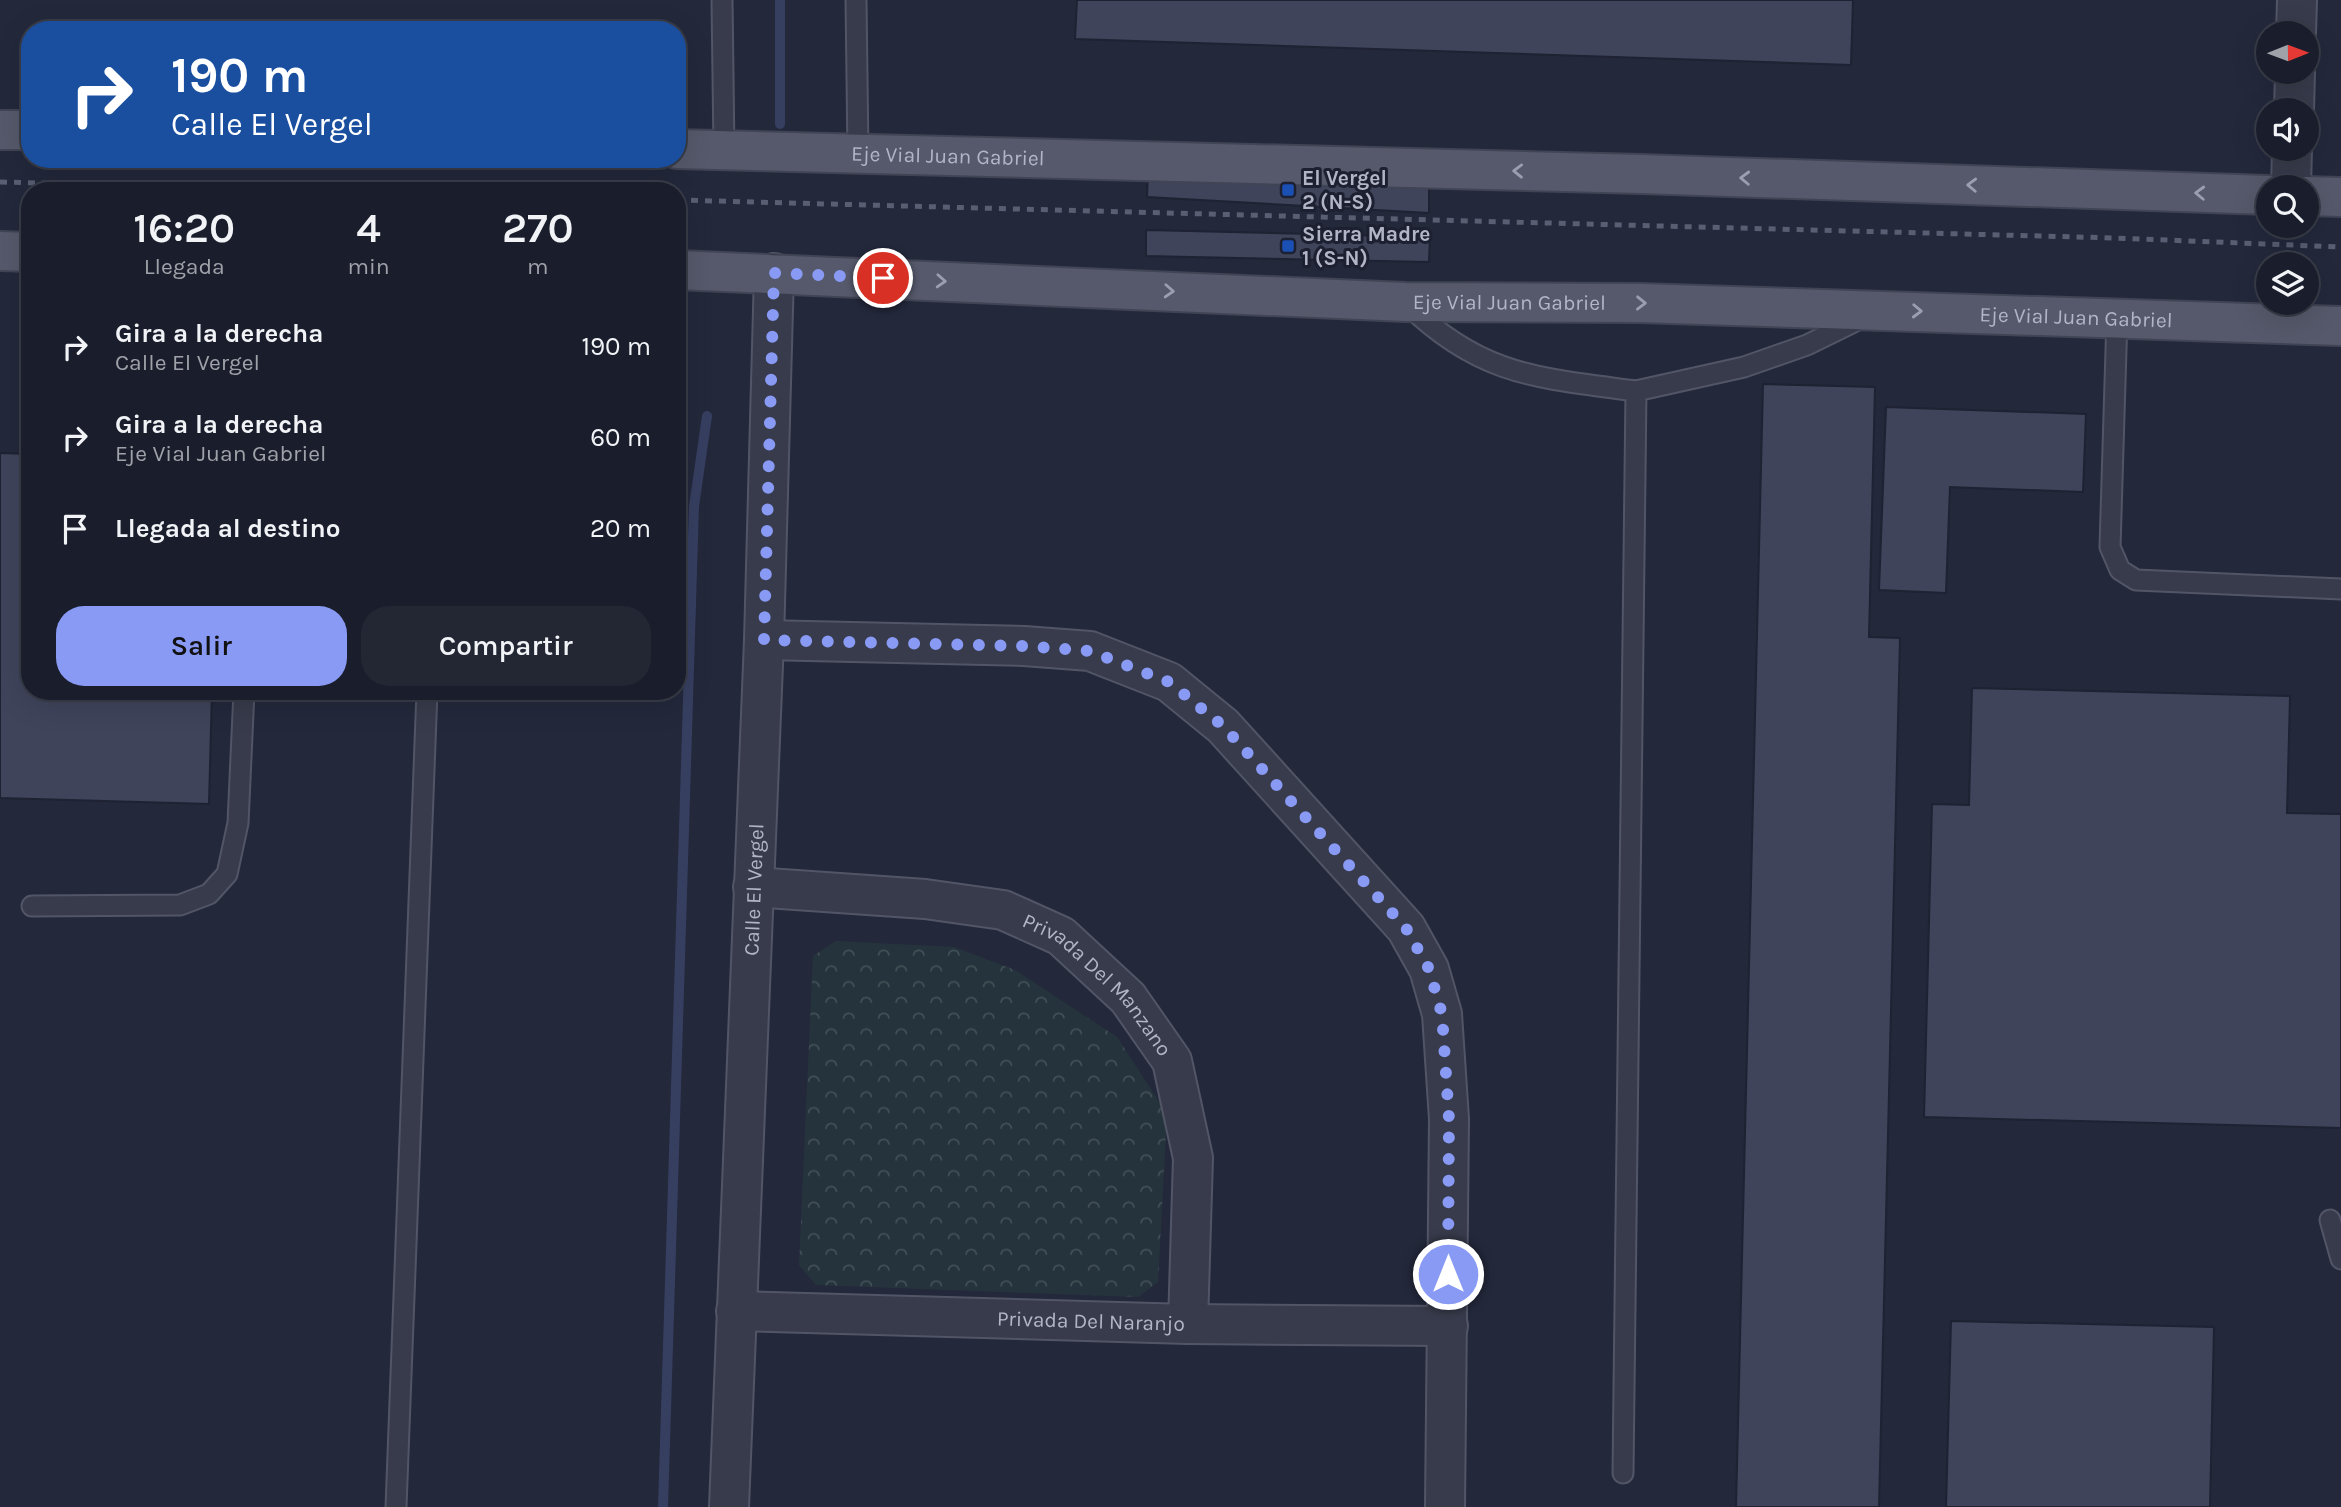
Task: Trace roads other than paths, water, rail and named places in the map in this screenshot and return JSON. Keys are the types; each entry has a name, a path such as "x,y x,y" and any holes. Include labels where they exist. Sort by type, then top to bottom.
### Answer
{"main road":[{"path":"0,130 21,131"},
{"name":"Eje Vial Juan Gabriel","path":"686,149 1641,174 2256,195"},
{"path":"2319,196 2341,197"},
{"path":"0,251 21,252"},
{"name":"Eje Vial Juan Gabriel","path":"686,270 1405,302 1640,303 2117,317 2341,327"}],"street":[{"path":"2296,21 2297,0"},
{"name":"Calle El Vergel","path":"729,1507 764,640 774,273"},
{"path":"764,640 1024,646 1090,651 1169,682 1223,726 1406,928 1429,969 1442,1014 1449,1119 1445,1507"},
{"name":"Privada Del Manzano","path":"753,887 925,899 1003,910 1061,936 1128,998 1172,1061 1193,1158 1188,1324"},
{"name":"Privada Del Naranjo","path":"736,1311 1188,1324 1448,1326"}],"lane":[{"path":"722,0 724,150"},
{"path":"856,0 858,154"},
{"path":"1405,302 1434,330 1479,359 1558,381 1636,391 1744,367 1807,345 1879,310"},
{"path":"2117,317 2110,547 2120,570 2136,580 2341,589"},
{"path":"1623,1474 1636,391"},
{"path":"32,906 180,905 209,894 227,874 238,822 244,700"},
{"path":"396,1507 427,700"},
{"path":"2330,1220 2341,1259"}],"waterway":[{"path":"780,0 780,124"},
{"path":"663,1507 694,506 707,416"}],"railway":[{"path":"0,182 21,183"},
{"path":"686,200 2115,238 2341,247"}],"place":[{"name":"El Vergel 2 (N-S)","path":"1288,190"},
{"name":"Sierra Madre 1 (S-N)","path":"1288,246"}]}
